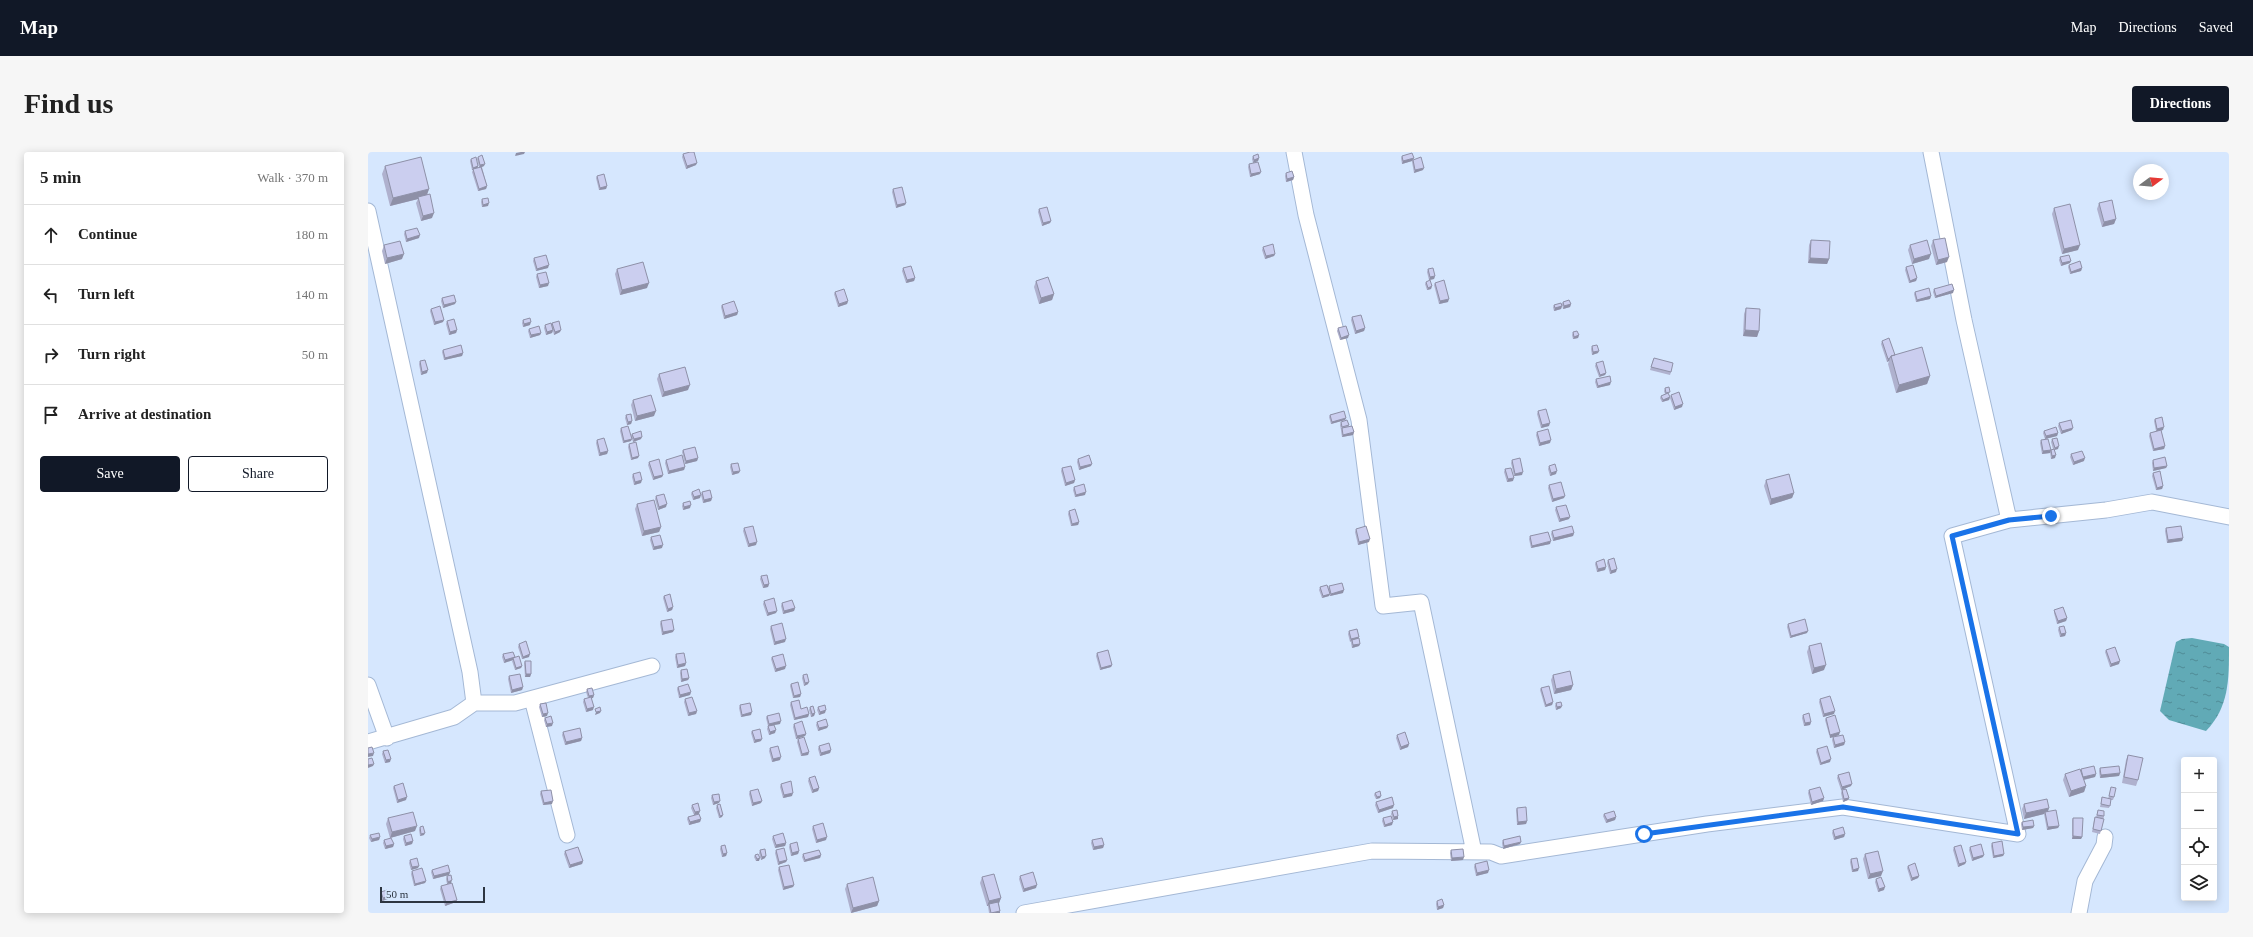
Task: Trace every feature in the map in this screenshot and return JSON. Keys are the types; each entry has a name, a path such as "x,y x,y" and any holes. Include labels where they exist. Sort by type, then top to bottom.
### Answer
{"street":[{"path":"1294,152 1306,215 1359,420 1383,606 1421,602 1474,852"},
{"path":"1931,152 1964,320 2009,520"},
{"path":"368,211 470,672 474,703"},
{"path":"1024,913 1372,851 1491,852 1501,856 1707,824 1843,807 2018,834 1952,536 2009,520 2106,510 2152,502 2229,517"},
{"path":"368,742 387,738 454,718 474,703 515,703 652,666"},
{"path":"368,685 387,738"},
{"path":"532,699 567,835"},
{"path":"2079,913 2085,881 2104,845 2105,837"}],"water":[{"path":"2192,638 2224,644 2229,647 2228,682 2223,703 2214,722 2206,731 2169,720 2160,711 2176,642 2182,639"}],"building":[{"path":"694,152 697,163 687,166 683,154"},
{"path":"1412,153 1414,158 1403,161 1402,156"},
{"path":"1258,154 1259,158 1254,160 1253,156"},
{"path":"482,155 485,164 480,165 478,157"},
{"path":"421,157 429,189 393,198 385,166"},
{"path":"476,157 478,166 473,168 471,159"},
{"path":"1421,157 1424,168 1415,170 1413,160"},
{"path":"1258,162 1261,172 1251,174 1249,164"},
{"path":"481,167 487,186 479,189 473,169"},
{"path":"1292,171 1294,177 1287,179 1286,173"},
{"path":"604,174 607,186 600,188 597,176"},
{"path":"902,187 906,203 897,205 893,189"},
{"path":"430,194 434,213 423,216 418,197"},
{"path":"488,198 489,203 483,205 482,199"},
{"path":"2112,200 2116,219 2104,222 2099,203"},
{"path":"2070,204 2080,245 2064,249 2054,208"},
{"path":"1047,207 1051,221 1043,223 1039,209"},
{"path":"417,228 420,235 407,239 405,231"},
{"path":"1945,238 1949,257 1938,260 1933,240"},
{"path":"1811,240 1830,241 1829,259 1810,258"},
{"path":"1927,240 1931,254 1914,259 1910,245"},
{"path":"400,241 404,254 387,258 384,245"},
{"path":"1273,244 1275,254 1266,256 1263,247"},
{"path":"546,255 549,265 537,269 534,258"},
{"path":"2069,255 2071,261 2062,263 2060,257"},
{"path":"2080,261 2082,268 2071,272 2069,265"},
{"path":"643,262 649,283 622,290 617,269"},
{"path":"1913,265 1917,278 1910,281 1906,267"},
{"path":"911,266 915,278 907,280 903,268"},
{"path":"1433,268 1435,276 1430,277 1428,269"},
{"path":"546,272 549,283 540,285 537,274"},
{"path":"1048,277 1054,294 1041,298 1036,281"},
{"path":"1430,280 1432,286 1428,288 1426,282"},
{"path":"1444,280 1449,299 1440,301 1435,283"},
{"path":"1952,284 1954,290 1936,296 1934,289"},
{"path":"1929,288 1931,296 1917,300 1915,292"},
{"path":"844,289 848,301 839,304 835,292"},
{"path":"454,295 456,302 444,305 442,298"},
{"path":"1569,300 1571,304 1564,306 1563,302"},
{"path":"734,301 738,312 725,316 722,305"},
{"path":"1561,303 1562,306 1555,308 1554,305"},
{"path":"440,306 444,320 435,322 431,309"},
{"path":"1746,308 1760,309 1759,331 1745,330"},
{"path":"1361,315 1365,328 1356,331 1352,317"},
{"path":"530,318 531,322 524,324 523,320"},
{"path":"454,319 457,330 450,332 447,321"},
{"path":"559,321 561,330 555,332 552,323"},
{"path":"551,323 553,330 547,332 545,325"},
{"path":"539,326 541,333 531,335 529,329"},
{"path":"1346,326 1349,335 1341,338 1338,328"},
{"path":"1577,331 1579,335 1574,337 1573,332"},
{"path":"1889,338 1895,355 1888,359 1882,341"},
{"path":"461,345 463,353 445,358 443,350"},
{"path":"1597,345 1599,351 1593,352 1592,346"},
{"path":"1922,347 1930,376 1899,385 1891,356"},
{"path":"1654,358 1673,363 1671,372 1651,367"},
{"path":"425,360 428,370 422,372 420,361"},
{"path":"1603,361 1606,373 1600,375 1596,363"},
{"path":"685,367 690,385 664,392 659,374"},
{"path":"1610,376 1611,382 1598,386 1596,379"},
{"path":"1669,387 1670,392 1666,393 1665,388"},
{"path":"1679,392 1683,404 1675,407 1671,395"},
{"path":"1668,393 1670,397 1663,400 1661,396"},
{"path":"651,395 656,411 637,416 633,400"},
{"path":"1546,409 1550,423 1542,425 1538,411"},
{"path":"1344,411 1346,418 1332,422 1330,415"},
{"path":"631,414 632,421 628,422 626,415"},
{"path":"2162,417 2164,427 2157,429 2155,419"},
{"path":"1347,420 1349,425 1342,427 1341,422"},
{"path":"2071,420 2073,428 2062,431 2059,423"},
{"path":"628,426 632,439 624,441 621,428"},
{"path":"1352,426 1354,432 1343,435 1342,428"},
{"path":"2056,427 2058,433 2046,436 2044,431"},
{"path":"1548,429 1551,440 1540,443 1537,432"},
{"path":"2161,430 2165,446 2154,449 2150,433"},
{"path":"641,431 642,437 634,439 632,434"},
{"path":"604,438 608,451 600,453 597,440"},
{"path":"2057,438 2059,446 2055,448 2052,439"},
{"path":"2048,439 2051,450 2043,451 2041,440"},
{"path":"636,442 639,456 632,458 629,444"},
{"path":"695,447 698,458 686,461 683,450"},
{"path":"2054,449 2056,455 2052,456 2051,450"},
{"path":"2082,451 2085,458 2074,462 2071,454"},
{"path":"682,455 685,467 669,471 666,460"},
{"path":"1089,455 1092,464 1080,467 1078,459"},
{"path":"2165,457 2167,466 2154,468 2153,460"},
{"path":"1520,458 1523,472 1515,474 1512,460"},
{"path":"659,459 663,475 654,477 649,462"},
{"path":"738,463 740,471 733,472 731,464"},
{"path":"1555,464 1557,471 1551,473 1549,466"},
{"path":"1071,466 1075,480 1066,483 1062,468"},
{"path":"1511,468 1514,478 1508,479 1505,469"},
{"path":"2160,471 2163,486 2157,488 2153,473"},
{"path":"640,472 642,480 635,482 633,474"},
{"path":"1789,474 1794,493 1771,499 1766,480"},
{"path":"1561,482 1565,496 1553,499 1549,485"},
{"path":"1084,484 1086,492 1076,495 1074,487"},
{"path":"699,489 701,495 694,497 692,492"},
{"path":"710,490 712,498 704,500 702,492"},
{"path":"664,494 667,504 659,507 656,496"},
{"path":"654,500 661,527 644,531 637,504"},
{"path":"690,501 691,505 684,507 683,503"},
{"path":"1566,505 1570,517 1560,519 1556,507"},
{"path":"1075,509 1079,522 1072,524 1069,511"},
{"path":"753,526 757,542 749,544 744,528"},
{"path":"1366,526 1370,539 1359,542 1356,529"},
{"path":"1572,526 1574,533 1554,538 1552,531"},
{"path":"2181,526 2183,538 2168,540 2166,528"},
{"path":"1548,532 1551,541 1532,546 1530,536"},
{"path":"660,535 663,545 654,547 651,537"},
{"path":"1614,558 1617,569 1611,571 1608,560"},
{"path":"1604,559 1606,567 1598,569 1596,562"},
{"path":"767,575 769,584 764,585 761,576"},
{"path":"1342,583 1344,590 1331,594 1329,586"},
{"path":"1327,585 1330,594 1323,596 1320,587"},
{"path":"670,594 673,607 668,609 664,596"},
{"path":"774,598 777,611 768,613 764,601"},
{"path":"792,600 795,608 784,611 782,603"},
{"path":"2063,607 2067,618 2058,621 2054,610"},
{"path":"672,619 674,630 663,632 661,621"},
{"path":"1805,619 1808,631 1791,636 1788,624"},
{"path":"782,623 786,639 775,642 771,626"},
{"path":"2064,626 2066,633 2061,634 2059,627"},
{"path":"1357,629 1359,637 1351,639 1349,631"},
{"path":"1359,638 1360,644 1353,645 1352,640"},
{"path":"526,641 530,654 523,657 519,644"},
{"path":"1821,643 1826,665 1814,668 1809,646"},
{"path":"2115,647 2120,661 2111,664 2106,650"},
{"path":"1108,650 1112,665 1101,668 1097,653"},
{"path":"513,652 515,657 505,660 503,654"},
{"path":"684,653 686,663 678,665 676,654"},
{"path":"783,654 786,666 776,669 772,657"},
{"path":"519,656 522,666 516,668 513,658"},
{"path":"525,661 531,661 531,674 526,674"},
{"path":"687,669 689,678 682,679 681,670"},
{"path":"1570,671 1573,685 1556,689 1553,675"},
{"path":"520,674 523,687 512,690 509,676"},
{"path":"807,674 809,682 805,683 803,675"},
{"path":"798,682 801,694 794,696 791,684"},
{"path":"688,684 691,692 680,695 678,687"},
{"path":"1549,686 1553,702 1546,705 1541,688"},
{"path":"592,688 594,695 589,696 587,689"},
{"path":"1830,696 1835,711 1824,714 1820,699"},
{"path":"591,697 594,707 587,709 584,699"},
{"path":"692,697 697,711 689,713 685,699"},
{"path":"799,700 801,709 807,707 809,714 795,718 791,702"},
{"path":"1561,702 1562,706 1557,707 1556,703"},
{"path":"546,703 548,713 543,714 540,704"},
{"path":"750,703 752,712 742,715 740,705"},
{"path":"825,705 826,710 820,712 818,707"},
{"path":"813,706 815,713 812,714 810,707"},
{"path":"600,707 601,711 596,712 595,709"},
{"path":"779,713 781,721 769,724 767,716"},
{"path":"1809,713 1811,722 1805,723 1803,715"},
{"path":"1835,715 1840,732 1830,735 1826,718"},
{"path":"551,716 553,723 547,724 545,718"},
{"path":"826,719 828,726 819,728 817,722"},
{"path":"802,721 806,734 797,736 794,724"},
{"path":"774,725 776,730 770,732 768,726"},
{"path":"580,728 582,738 566,742 563,732"},
{"path":"760,729 762,739 755,740 752,731"},
{"path":"1405,732 1409,744 1401,747 1397,735"},
{"path":"1843,735 1845,742 1835,745 1833,737"},
{"path":"804,737 809,752 802,754 798,739"},
{"path":"829,743 831,750 821,753 819,746"},
{"path":"778,746 781,757 773,759 770,748"},
{"path":"1827,746 1831,759 1821,763 1817,749"},
{"path":"372,747 374,753 368,754 368,748"},
{"path":"388,750 391,759 386,760 383,751"},
{"path":"2128,755 2143,758 2138,780 2124,777"},
{"path":"372,758 374,764 368,765 368,759"},
{"path":"2094,766 2096,774 2083,777 2081,769"},
{"path":"2119,766 2120,773 2101,775 2100,768"},
{"path":"2080,769 2086,786 2071,791 2065,774"},
{"path":"1849,772 1852,784 1842,787 1838,775"},
{"path":"815,776 819,788 813,790 809,778"},
{"path":"791,781 793,793 784,795 781,784"},
{"path":"403,783 407,797 398,800 394,786"},
{"path":"1820,787 1824,798 1812,802 1809,790"},
{"path":"2111,787 2116,788 2114,797 2109,796"},
{"path":"758,789 762,801 753,803 750,791"},
{"path":"1846,789 1849,798 1844,799 1842,790"},
{"path":"551,790 553,801 544,803 541,791"},
{"path":"1380,791 1381,796 1377,797 1375,793"},
{"path":"719,794 720,801 714,802 712,795"},
{"path":"1392,797 1394,805 1379,810 1376,802"},
{"path":"2102,797 2111,799 2110,806 2101,804"},
{"path":"2047,799 2049,808 2026,813 2024,804"},
{"path":"698,803 700,811 695,812 692,805"},
{"path":"720,804 723,815 720,816 717,805"},
{"path":"1526,807 1527,821 1518,822 1517,808"},
{"path":"1397,810 1398,816 1394,817 1392,811"},
{"path":"2056,810 2059,826 2048,827 2045,812"},
{"path":"2098,810 2104,811 2104,816 2097,815"},
{"path":"1614,811 1616,817 1607,820 1604,814"},
{"path":"413,812 417,826 392,832 388,818"},
{"path":"699,814 701,819 690,822 688,817"},
{"path":"1391,816 1393,822 1385,825 1383,818"},
{"path":"2095,817 2104,819 2101,831 2093,829"},
{"path":"2073,818 2083,818 2082,837 2073,836"},
{"path":"2033,820 2034,826 2023,827 2022,822"},
{"path":"823,823 827,837 817,840 813,826"},
{"path":"423,826 425,833 421,834 420,827"},
{"path":"1843,827 1845,834 1835,837 1833,830"},
{"path":"379,833 380,837 372,839 370,835"},
{"path":"783,833 786,843 776,845 773,836"},
{"path":"411,834 413,841 406,843 404,836"},
{"path":"1520,836 1521,842 1504,846 1503,840"},
{"path":"391,838 394,844 386,846 384,840"},
{"path":"1102,838 1104,845 1094,847 1092,840"},
{"path":"2002,841 2004,854 1994,856 1992,843"},
{"path":"797,842 799,851 792,853 790,844"},
{"path":"1981,844 1984,855 1973,858 1970,847"},
{"path":"725,845 727,853 723,854 721,846"},
{"path":"1961,845 1966,862 1959,864 1954,847"},
{"path":"578,847 583,861 570,865 565,851"},
{"path":"784,848 787,860 779,862 776,850"},
{"path":"765,849 766,856 762,857 760,850"},
{"path":"1463,849 1464,857 1452,858 1451,850"},
{"path":"819,850 821,855 805,860 803,854"},
{"path":"1878,851 1883,871 1870,874 1865,854"},
{"path":"758,854 760,858 757,859 755,855"},
{"path":"417,858 419,866 412,867 410,860"},
{"path":"1857,858 1859,868 1853,870 1851,859"},
{"path":"1487,861 1489,870 1477,873 1475,864"},
{"path":"1915,863 1919,876 1912,878 1908,866"},
{"path":"448,865 450,872 434,876 432,870"},
{"path":"789,865 794,885 784,887 779,867"},
{"path":"422,868 426,881 415,884 412,871"},
{"path":"1033,872 1037,885 1024,889 1020,876"},
{"path":"994,874 1001,898 989,901 982,877"},
{"path":"451,875 452,880 448,882 447,876"},
{"path":"873,877 879,901 853,908 847,884"},
{"path":"1881,877 1885,887 1879,889 1876,879"},
{"path":"452,883 457,900 446,903 441,886"},
{"path":"387,890 389,896 383,898 381,892"},
{"path":"1442,899 1444,905 1438,907 1437,901"},
{"path":"998,902 1000,911 991,913 989,904"}],"route":[{"path":"1644,834 1707,824 1843,807 2018,834 1952,536 2009,520 2051,516"}]}
